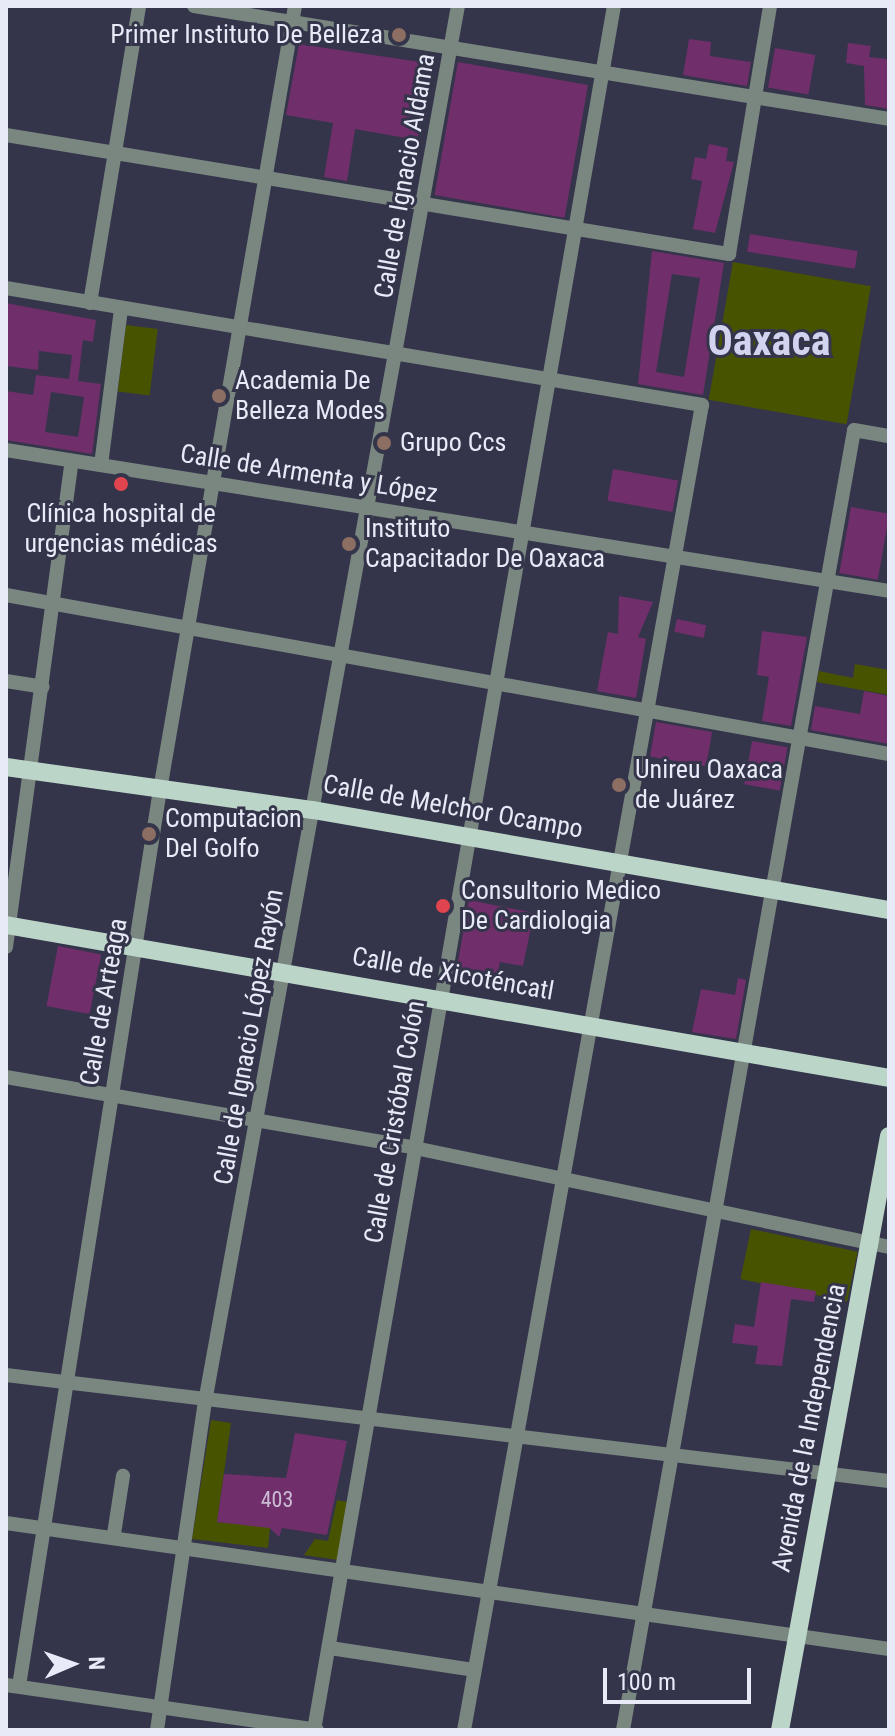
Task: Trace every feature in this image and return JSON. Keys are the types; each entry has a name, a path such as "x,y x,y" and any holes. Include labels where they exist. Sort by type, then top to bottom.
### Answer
{"main road":[{"name":"Calle de Melchor Ocampo","path":"6,767 313,810 889,910"},
{"name":"Calle de Xicoténcatl","path":"8,925 441,997 889,1078"},
{"name":"Avenida de la Independencia","path":"780,1730 889,1136"}],"street":[{"path":"90,303 111,153 139,6"},
{"path":"194,6 294,14 452,47 889,119"},
{"name":"Calle de Ignacio Aldama","path":"398,354 458,6"},
{"name":"Calle de Cristóbal Colón","path":"315,1730 492,684 614,6"},
{"path":"6,135 729,254 770,6"},
{"name":"Calle de Arteaga","path":"12,1685 43,1525 111,1098 139,948 160,790 216,484 294,14"},
{"path":"6,288 702,405 514,1437 464,1730"},
{"path":"101,465 121,308"},
{"name":"Calle de Ignacio López Rayón","path":"157,1730 205,1402 287,971 338,654 398,354"},
{"path":"623,1730 641,1611 801,739 854,430 889,436"},
{"name":"Calle de Armenta y López","path":"6,450 889,591"},
{"path":"6,947 13,844 32,771 50,604 72,461"},
{"path":"6,595 889,754"},
{"path":"6,681 43,687"},
{"path":"6,1077 257,1124 415,1148 712,1214 889,1247"},
{"path":"6,1375 205,1402 889,1481"},
{"path":"114,1534 123,1476"},
{"path":"6,1523 114,1534 889,1649"},
{"path":"330,1648 473,1670"},
{"path":"12,1685 315,1730"}],"green space":[{"path":"733,262 871,286 847,424 709,400"},
{"path":"126,325 158,329 150,395 118,392"},
{"path":"855,664 889,670 889,695 817,682 819,671 853,678"},
{"path":"751,1229 858,1252 847,1302 740,1279"},
{"path":"211,1420 231,1423 217,1522 270,1527 268,1548 192,1539"},
{"path":"337,1500 348,1502 338,1560 304,1555 315,1539 328,1541"}],"building":[{"path":"689,39 711,42 710,56 751,62 747,86 683,75"},
{"path":"848,43 871,46 869,57 887,59 889,109 865,105 864,66 846,63"},
{"path":"299,44 434,64 417,140 355,129 347,181 324,177 333,123 286,115"},
{"path":"775,48 815,55 808,95 768,87"},
{"path":"458,62 588,85 565,218 435,195"},
{"path":"709,144 728,148 726,161 734,162 715,233 693,229 702,181 691,179 695,157 706,159"},
{"path":"750,234 858,251 855,269 747,252"},
{"path":"652,251 724,263 703,395 638,384","holes":["672,274 700,278 684,377 656,372"]},
{"path":"6,303 96,320 93,342 83,340 78,381 101,384 92,454 6,440 6,391 33,395 36,375 69,379 72,355 39,351 38,370 6,366","holes":["51,392 84,397 78,437 45,432"]},
{"path":"613,469 678,480 672,512 607,501"},
{"path":"851,507 889,514 878,580 839,573"},
{"path":"619,596 653,602 638,637 646,639 636,698 597,691 608,632 618,634"},
{"path":"677,619 706,625 704,638 674,632"},
{"path":"762,631 807,637 791,726 762,721 769,677 757,675"},
{"path":"864,691 889,696 889,744 811,730 815,706 860,714"},
{"path":"656,722 712,732 706,766 650,756"},
{"path":"752,741 787,747 780,791 744,784"},
{"path":"469,900 534,913 523,966 500,962 498,973 457,967"},
{"path":"58,946 101,954 90,1014 46,1006"},
{"path":"738,978 746,980 736,1039 692,1032 701,989 735,995"},
{"path":"761,1282 816,1291 814,1302 791,1299 782,1366 755,1364 758,1346 732,1343 735,1324 754,1327"},
{"path":"295,1433 347,1441 327,1535 282,1528 279,1537 270,1528 217,1522 224,1474 286,1478"}],"place":[{"name":"Primer Instituto De Belleza","path":"399,35"},
{"name":"Academia De Belleza Modes","path":"219,396"},
{"name":"Grupo Ccs","path":"384,443"},
{"name":"Clínica hospital de urgencias médicas","path":"121,484"},
{"name":"Instituto Capacitador De Oaxaca","path":"349,544"},
{"name":"Unireu Oaxaca de Juárez","path":"619,785"},
{"name":"Computacion Del Golfo","path":"149,834"},
{"name":"Consultorio Medico De Cardiologia","path":"443,906"}],"district":[{"name":"Oaxaca","path":"769,341"}]}
